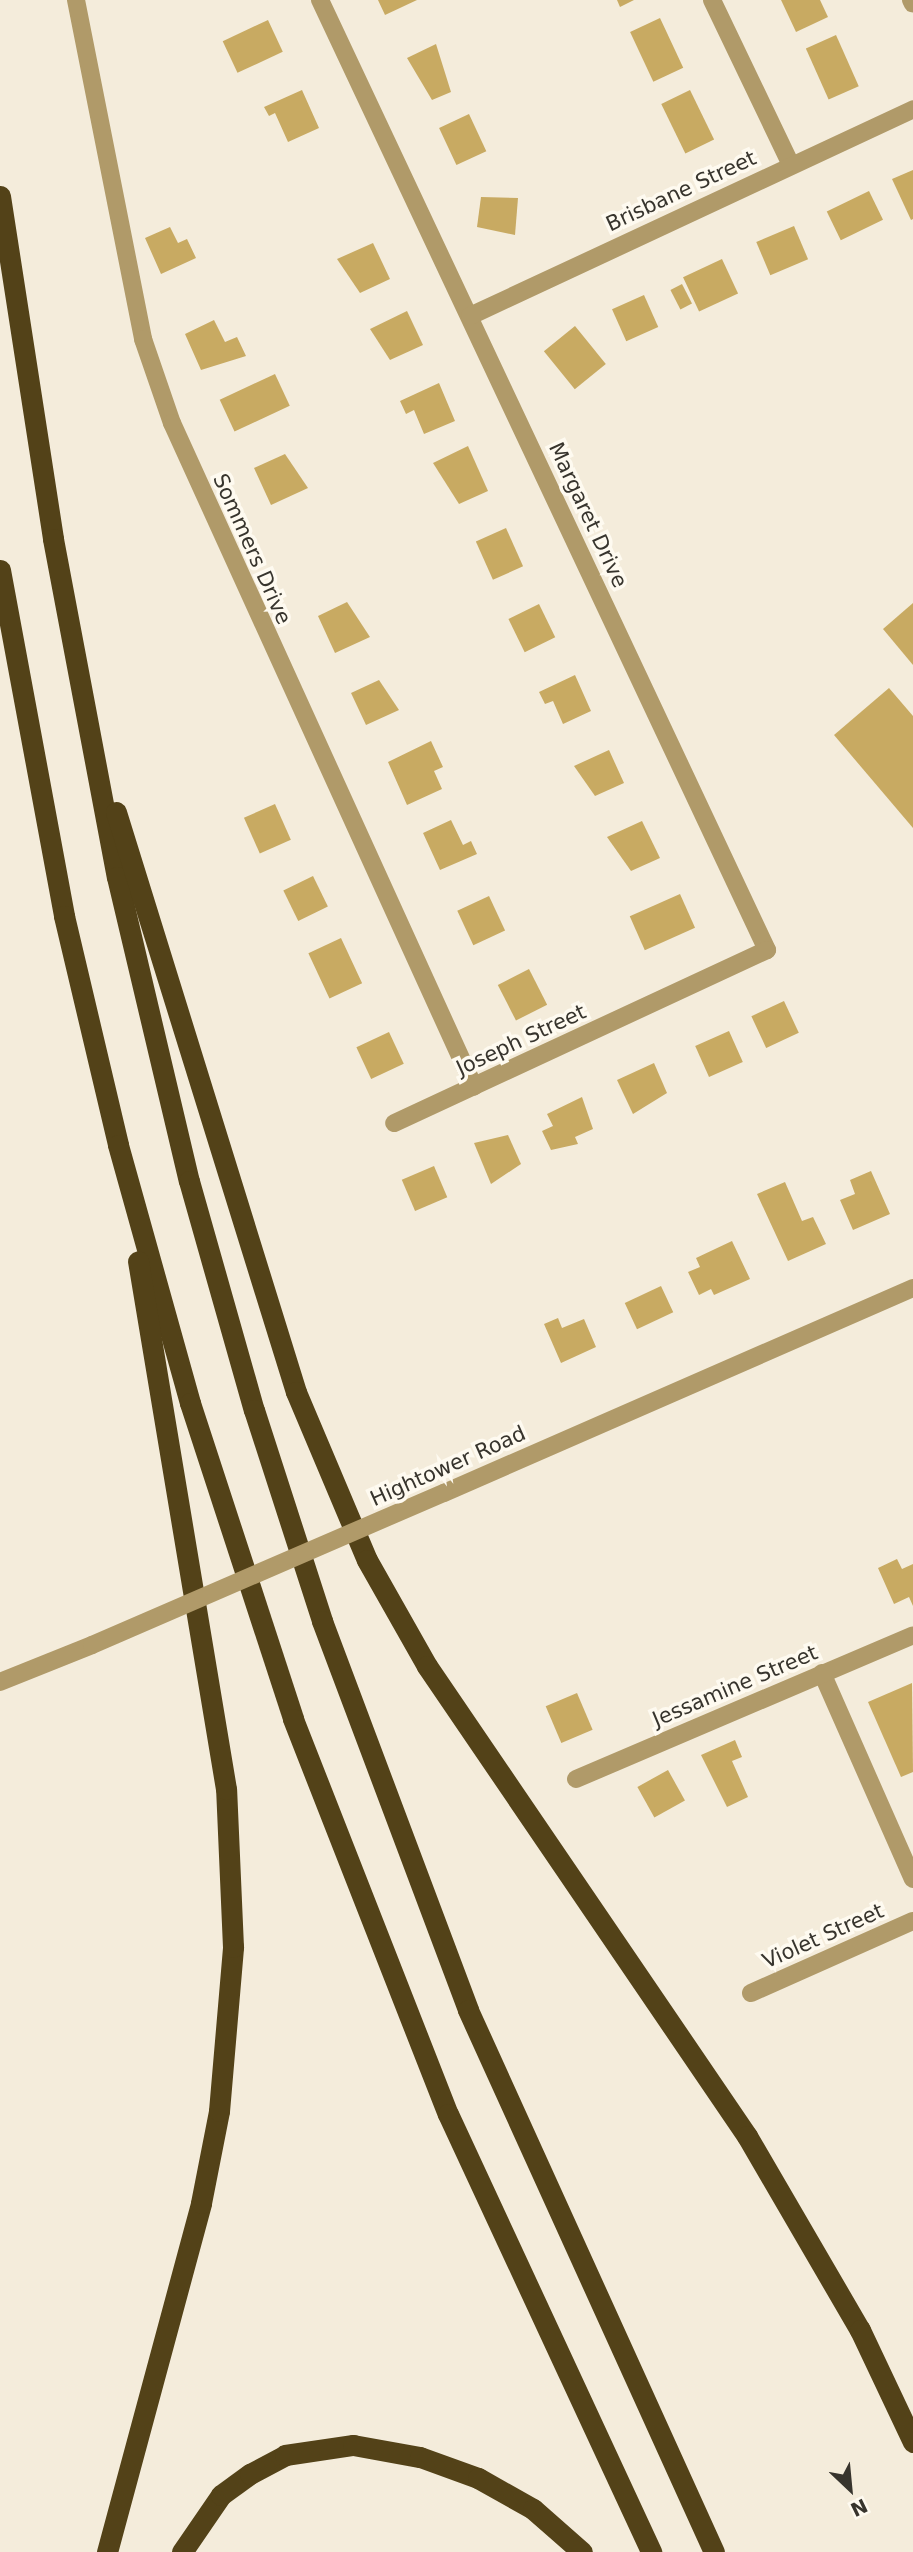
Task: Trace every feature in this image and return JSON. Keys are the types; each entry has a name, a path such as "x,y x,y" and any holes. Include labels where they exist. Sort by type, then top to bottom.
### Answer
{"highway":[{"path":"0,197 85,722 190,1181 322,1621 468,2010 714,2552"},
{"path":"0,570 64,916 118,1145 190,1403 345,1864 448,2114 651,2552"},
{"path":"85,722 296,1392 367,1560 427,1666 747,2136 860,2330 913,2442"},
{"path":"107,2552 210,2157 226,2053 233,1935 226,1789 118,1145"},
{"path":"182,2552 221,2496 250,2474 285,2455 353,2445 419,2457 478,2478 533,2509 582,2552"}],"street":[{"name":"Sommers Drive","path":"76,0 143,339 172,423 474,1087"},
{"name":"Margaret Drive","path":"320,0 766,950 667,997"},
{"path":"712,0 791,165"},
{"name":"Brisbane Street","path":"470,316 913,109"},
{"name":"Joseph Street","path":"394,1123 667,997"},
{"name":"Hightower Road","path":"0,1682 92,1645 913,1288"},
{"name":"Jessamine Street","path":"576,1779 913,1635"},
{"path":"822,1673 913,1879"},
{"name":"Violet Street","path":"751,1993 913,1921"}],"building":[{"path":"378,0 417,0 385,15"},
{"path":"617,0 634,0 620,7"},
{"path":"781,0 820,0 828,17 796,32"},
{"path":"660,18 683,68 653,82 630,32"},
{"path":"268,20 283,52 237,73 223,41"},
{"path":"836,35 859,86 829,100 806,48"},
{"path":"436,44 451,92 432,100 407,58"},
{"path":"302,90 319,128 288,142 275,113 269,116 264,107"},
{"path":"690,90 714,139 685,153 661,104"},
{"path":"469,114 486,151 456,165 439,128"},
{"path":"913,170 913,219 911,220 892,179"},
{"path":"869,191 883,220 841,240 827,212"},
{"path":"481,197 518,198 515,235 477,227"},
{"path":"794,226 808,259 770,275 756,242"},
{"path":"170,227 178,243 187,239 196,258 161,274 145,238"},
{"path":"373,243 390,279 360,293 337,259"},
{"path":"722,259 738,293 699,312 683,277"},
{"path":"682,284 692,304 680,310 670,290"},
{"path":"644,295 658,327 626,341 612,309"},
{"path":"407,311 423,345 390,360 370,329"},
{"path":"214,320 225,342 237,337 246,356 201,370 185,334"},
{"path":"575,326 606,364 575,389 544,351"},
{"path":"275,374 290,406 235,432 220,400"},
{"path":"439,383 455,421 424,434 414,410 406,414 400,401"},
{"path":"468,446 488,491 459,504 433,463"},
{"path":"285,454 308,488 271,505 254,468"},
{"path":"506,528 523,566 493,580 476,541"},
{"path":"347,602 370,637 335,653 318,616"},
{"path":"913,603 913,665 883,629"},
{"path":"539,604 555,637 525,652 508,619"},
{"path":"575,675 591,711 563,724 553,701 545,704 539,692"},
{"path":"379,680 399,710 366,725 351,693"},
{"path":"889,688 913,716 913,828 834,735"},
{"path":"431,741 443,767 434,771 442,789 407,805 388,762"},
{"path":"609,750 624,783 595,796 574,766"},
{"path":"275,804 291,840 260,853 244,818"},
{"path":"451,820 463,845 471,841 477,854 440,870 423,833"},
{"path":"642,821 660,858 631,871 607,837"},
{"path":"313,876 328,907 298,921 283,890"},
{"path":"680,894 695,928 645,950 630,916"},
{"path":"489,896 505,930 473,945 457,911"},
{"path":"341,938 362,983 330,999 308,953"},
{"path":"529,969 547,1005 516,1021 498,985"},
{"path":"784,1001 799,1033 766,1048 751,1016"},
{"path":"729,1031 743,1062 709,1077 695,1046"},
{"path":"389,1032 404,1064 371,1079 356,1047"},
{"path":"654,1063 667,1093 633,1114 617,1080"},
{"path":"582,1097 593,1129 575,1137 578,1144 551,1150 542,1131 553,1126 547,1114"},
{"path":"508,1135 521,1164 491,1184 474,1143"},
{"path":"434,1166 447,1197 415,1211 402,1180"},
{"path":"871,1171 890,1214 853,1230 840,1200 855,1194 850,1180"},
{"path":"785,1182 802,1221 813,1217 826,1244 788,1261 757,1194"},
{"path":"732,1241 750,1279 714,1295 711,1289 699,1295 688,1272 700,1267 696,1258"},
{"path":"661,1286 673,1312 637,1329 625,1303"},
{"path":"558,1318 562,1328 584,1319 596,1347 561,1363 544,1324"},
{"path":"897,1559 902,1569 913,1564 913,1606 909,1597 894,1604 878,1568"},
{"path":"912,1683 913,1772 901,1777 868,1702"},
{"path":"577,1693 593,1730 561,1743 546,1706"},
{"path":"735,1740 742,1757 732,1761 748,1797 727,1807 701,1755"},
{"path":"668,1770 685,1801 654,1818 637,1787"}]}
